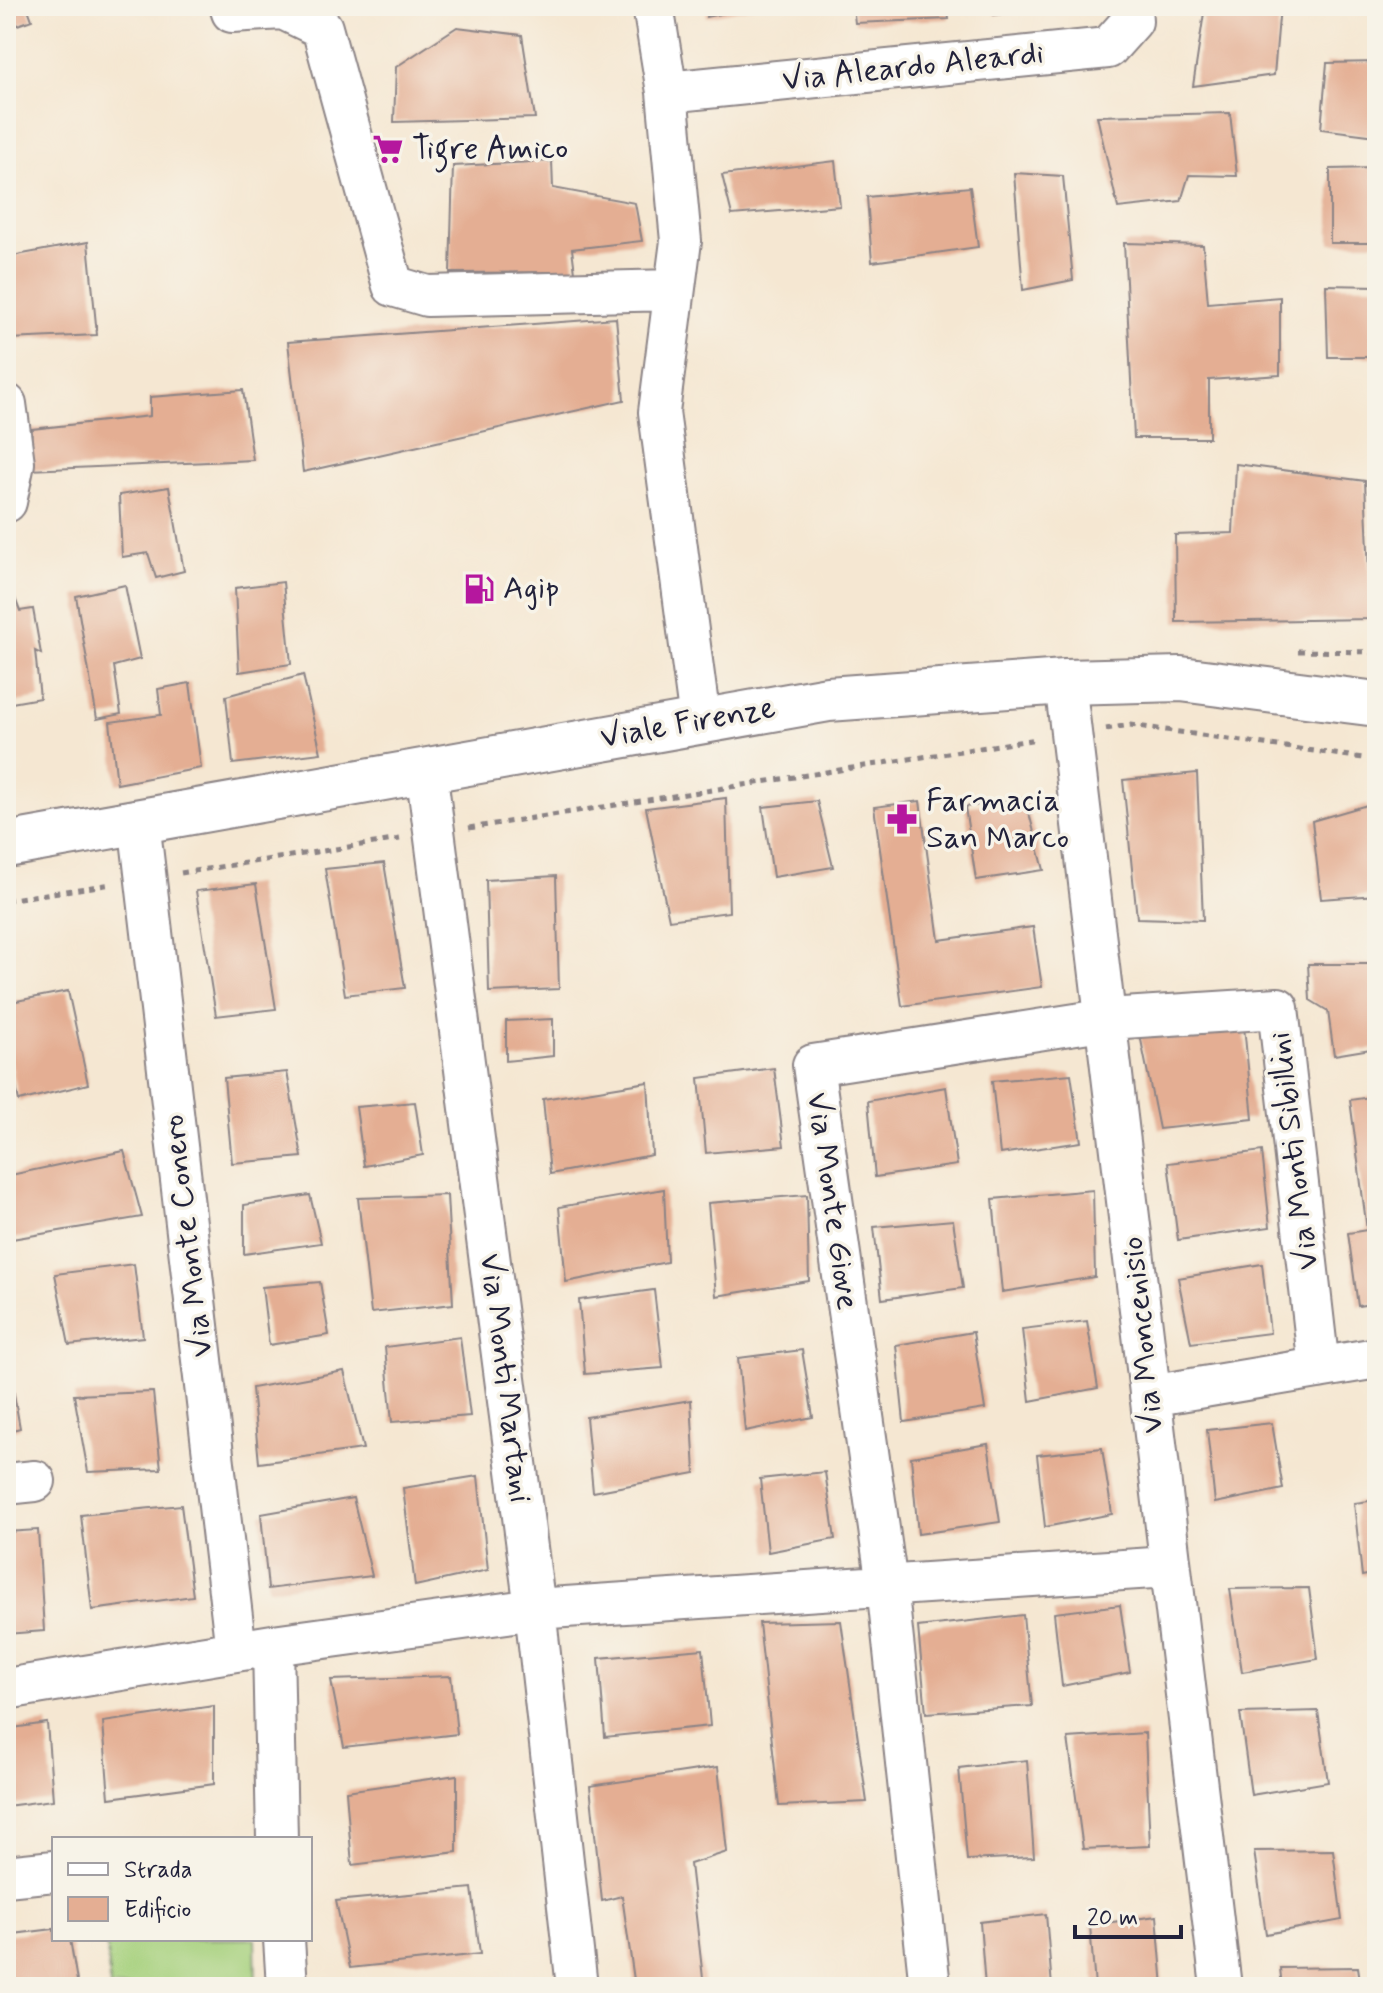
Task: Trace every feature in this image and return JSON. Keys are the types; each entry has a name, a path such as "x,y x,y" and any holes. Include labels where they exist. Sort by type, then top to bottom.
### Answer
{"main road":[{"name":"Viale Firenze","path":"6,845 828,699 1065,682 1181,679 1377,704"}],"street":[{"path":"230,6 232,12 283,9 322,28 393,286 427,296 674,290"},
{"path":"653,6 667,92 681,241 659,412 700,721"},
{"name":"Via Aleardo Aleardi","path":"667,92 1108,48 1132,21 1131,6"},
{"path":"6,404 14,463 6,502"},
{"name":"Via Moncenisio","path":"1065,682 1108,1019 1168,1567 1221,1987"},
{"name":"Via Monti Martani","path":"426,769 535,1609 577,1987"},
{"name":"Via Monte Conero","path":"139,821 255,1648 277,1837"},
{"name":"Via Monti Sibillini","path":"1108,1019 1278,1008 1319,1368"},
{"name":"Via Monte Giove","path":"930,1987 887,1585 813,1065 1108,1019"},
{"path":"1150,1396 1377,1358"},
{"path":"6,1689 255,1648 535,1609 1168,1567"},
{"path":"6,1876 52,1871"},
{"path":"284,1941 287,1987"}],"path":[{"path":"6,900 1130,725 1377,760"}],"green space":[{"path":"106,1941 255,1941 256,1987 110,1987"}],"building":[{"path":"6,6 27,6 32,20 6,29"},
{"path":"708,6 753,6 754,7 706,17"},
{"path":"853,6 947,6 949,19 855,23"},
{"path":"994,6 1057,6 1057,8 994,15"},
{"path":"1205,6 1280,6 1274,75 1193,86"},
{"path":"457,27 522,35 535,118 394,122 396,67"},
{"path":"1377,62 1377,136 1321,129 1327,63"},
{"path":"1230,113 1237,176 1189,175 1181,201 1118,208 1097,116"},
{"path":"552,161 553,188 635,203 642,241 572,249 575,272 450,273 453,166"},
{"path":"835,161 840,206 732,215 722,175"},
{"path":"1377,168 1377,243 1330,243 1330,169"},
{"path":"1014,173 1063,176 1073,280 1023,290"},
{"path":"970,187 978,247 872,262 867,197"},
{"path":"88,242 97,335 9,339 6,257"},
{"path":"1124,243 1203,245 1208,303 1280,297 1280,375 1209,380 1209,438 1134,438"},
{"path":"1326,285 1377,286 1377,357 1328,357"},
{"path":"616,318 624,400 303,472 288,342"},
{"path":"243,390 253,460 29,470 32,429 150,416 150,397"},
{"path":"1236,464 1365,481 1371,619 1176,622 1175,535 1233,533"},
{"path":"169,487 184,571 156,578 148,553 122,557 119,495"},
{"path":"283,582 291,664 239,672 235,588"},
{"path":"125,585 140,659 114,666 121,714 97,719 76,596"},
{"path":"15,598 20,611 33,609 41,654 35,651 40,698 6,704 6,600"},
{"path":"303,675 321,753 233,764 226,696"},
{"path":"190,683 201,768 117,784 110,722 161,715 158,689"},
{"path":"1197,773 1203,920 1137,918 1123,780"},
{"path":"726,798 729,912 669,920 646,808"},
{"path":"1025,798 1044,870 976,880 965,807"},
{"path":"817,801 833,867 773,877 763,807"},
{"path":"920,801 939,940 1033,927 1042,987 902,1006 874,807"},
{"path":"1367,805 1377,845 1377,895 1321,899 1312,821"},
{"path":"384,863 405,988 345,995 325,869"},
{"path":"556,876 559,989 489,992 486,880"},
{"path":"256,884 276,1009 216,1016 196,891"},
{"path":"1308,964 1377,964 1377,1048 1334,1055 1328,1011 1310,1000"},
{"path":"68,991 88,1084 19,1101 6,1039 6,1003"},
{"path":"553,1019 553,1056 506,1061 506,1021"},
{"path":"1244,1026 1253,1119 1159,1129 1140,1035"},
{"path":"774,1068 784,1146 706,1153 699,1078"},
{"path":"287,1072 302,1157 232,1163 224,1078"},
{"path":"1071,1074 1081,1142 1000,1154 992,1081"},
{"path":"648,1082 652,1155 550,1174 543,1099"},
{"path":"946,1087 957,1165 875,1177 868,1101"},
{"path":"1377,1096 1377,1303 1358,1306 1348,1233 1367,1230 1350,1100"},
{"path":"415,1102 423,1155 364,1166 356,1107"},
{"path":"124,1151 142,1217 6,1240 6,1176"},
{"path":"1262,1151 1270,1227 1178,1240 1168,1163"},
{"path":"664,1189 667,1262 566,1282 559,1207"},
{"path":"1093,1190 1095,1277 1002,1292 993,1199"},
{"path":"310,1195 321,1243 244,1254 244,1205"},
{"path":"447,1195 453,1304 371,1313 358,1198"},
{"path":"807,1195 809,1281 716,1296 708,1203"},
{"path":"953,1220 963,1288 882,1299 874,1227"},
{"path":"134,1264 143,1337 69,1345 55,1274"},
{"path":"1262,1264 1270,1333 1191,1343 1178,1278"},
{"path":"320,1282 329,1335 269,1345 262,1287"},
{"path":"654,1290 663,1368 585,1374 579,1300"},
{"path":"1087,1321 1098,1388 1030,1401 1022,1329"},
{"path":"973,1332 985,1409 904,1422 896,1345"},
{"path":"460,1337 470,1416 392,1422 385,1347"},
{"path":"6,1349 20,1428 6,1432"},
{"path":"802,1350 813,1417 745,1431 738,1358"},
{"path":"344,1371 363,1449 259,1463 252,1388"},
{"path":"153,1392 161,1469 88,1472 74,1395"},
{"path":"691,1400 695,1473 593,1492 586,1417"},
{"path":"1272,1423 1283,1489 1215,1503 1207,1430"},
{"path":"988,1444 1000,1522 918,1534 911,1457"},
{"path":"1102,1448 1112,1514 1045,1527 1037,1455"},
{"path":"825,1472 835,1539 768,1552 760,1479"},
{"path":"478,1476 488,1570 415,1586 403,1488"},
{"path":"353,1498 372,1576 268,1589 261,1514"},
{"path":"1377,1500 1377,1573 1362,1576 1354,1503"},
{"path":"181,1505 193,1596 92,1610 81,1515"},
{"path":"38,1530 44,1631 6,1634 6,1532"},
{"path":"1309,1588 1318,1659 1242,1672 1230,1589"},
{"path":"1120,1605 1130,1672 1062,1686 1054,1613"},
{"path":"1023,1615 1032,1706 926,1713 918,1627"},
{"path":"841,1621 867,1802 779,1806 759,1623"},
{"path":"703,1649 710,1726 605,1737 599,1658"},
{"path":"451,1676 457,1734 344,1747 331,1680"},
{"path":"214,1706 214,1784 109,1798 103,1722"},
{"path":"1318,1711 1328,1782 1251,1795 1240,1713"},
{"path":"47,1723 53,1800 6,1806 6,1729"},
{"path":"1145,1733 1150,1846 1083,1849 1068,1738"},
{"path":"1027,1760 1034,1857 967,1860 959,1768"},
{"path":"718,1767 727,1852 690,1864 704,1987 635,1987 622,1896 602,1901 590,1786"},
{"path":"457,1775 457,1852 352,1865 346,1791"},
{"path":"1333,1850 1342,1920 1266,1934 1254,1851"},
{"path":"472,1888 480,1954 350,1968 336,1901"},
{"path":"1046,1914 1052,1987 985,1987 980,1922"},
{"path":"1157,1916 1163,1987 1095,1987 1090,1925"},
{"path":"52,1929 52,1941 70,1941 78,1987 6,1987 6,1935"},
{"path":"1358,1967 1361,1987 1282,1987 1280,1968"}],"place":[{"name":"Tigre Amico","path":"388,149"},
{"name":"Agip","path":"479,589"},
{"name":"Farmacia San Marco","path":"902,819"}]}
